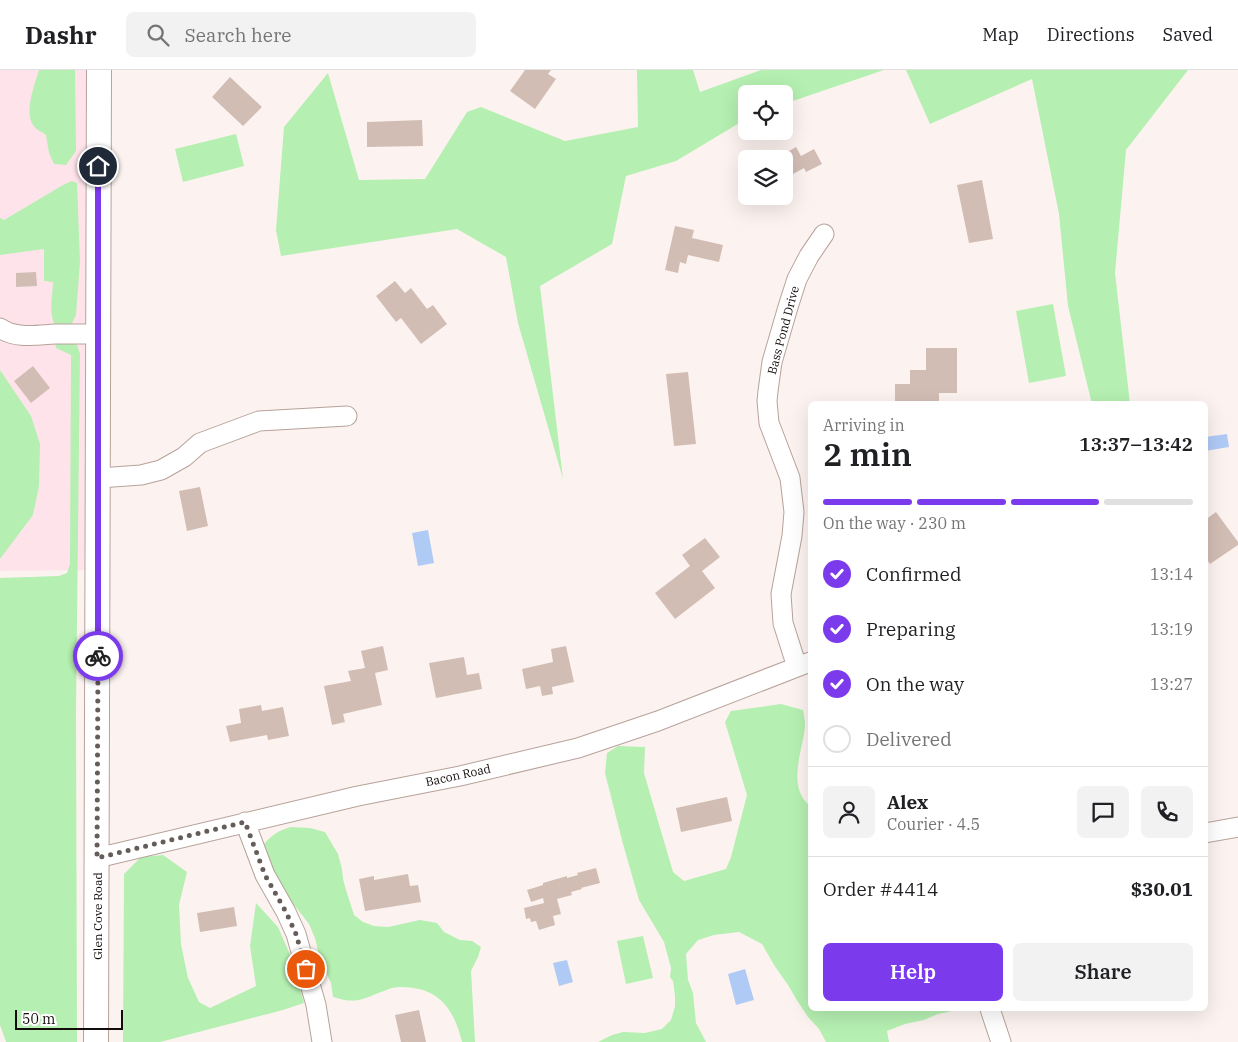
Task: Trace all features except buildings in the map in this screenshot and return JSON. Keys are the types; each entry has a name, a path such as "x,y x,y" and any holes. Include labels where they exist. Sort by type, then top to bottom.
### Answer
{"main road":[{"name":"Glen Cove Road","path":"96,1042 99,70"}],"street":[{"name":"Bass Pond Drive","path":"804,664 783,623 781,594 792,536 794,512 790,478 769,423 767,401 772,362 797,279 809,256 824,234"},
{"path":"0,328 14,334 29,335 99,334"},
{"path":"99,478 141,475 161,470 184,457 200,443 259,421 347,416"},
{"name":"Bacon Road","path":"97,858 358,796 460,776 578,748 658,721 804,664"},
{"path":"245,822 265,875 296,934 316,1005 322,1042"},
{"path":"1208,833 1238,828"},
{"path":"991,1011 1002,1042"}],"shaded area":[{"path":"0,70 88,70 92,570 0,571"}],"green space":[{"path":"39,70 75,70 76,151 66,165 54,164 49,153 46,135 35,128 31,119 31,98"},
{"path":"637,70 693,70 700,92 761,70 884,70 793,101 793,85 738,85 738,124 676,161 626,176 612,244 540,286 563,479 518,323 506,257 457,229 281,256 276,230 284,127 328,73 359,180 425,179 467,112 481,107 565,141 638,127"},
{"path":"906,70 1188,70 1126,150 1115,273 1130,401 1091,401 1068,306 1059,214 1032,79 930,124"},
{"path":"236,134 244,166 183,182 175,149"},
{"path":"72,181 77,183 80,262 76,315 71,325 55,325 51,309 53,282 44,281 44,249 0,255 0,218 4,220"},
{"path":"1053,304 1066,376 1029,383 1016,311"},
{"path":"71,340 77,345 80,354 76,712 77,1042 6,1042 0,1025 0,578 59,576 67,573 70,564 71,355 56,348 55,343"},
{"path":"0,370 31,416 40,444 39,486 33,515 0,559"},
{"path":"781,704 803,710 805,726 797,778 799,789 808,804 808,1011 952,1011 887,1031 889,1042 826,1042 819,1029 798,1002 762,944 739,932 714,935 698,940 686,954 688,980 693,993 696,1023 706,1042 598,1042 623,1032 645,1033 662,1029 671,1020 675,1006 673,981 670,977 671,968 664,942 639,900 623,844 605,773 607,753 618,746 645,747 644,773 673,872 684,881 726,869 731,857 747,795 725,722 731,711"},
{"path":"291,827 310,828 325,832 338,854 343,879 354,915 363,922 374,926 388,927 420,920 437,923 444,932 460,940 472,941 481,947 471,971 475,1042 462,1042 453,1016 448,1008 436,996 419,989 395,987 353,1001 333,997 331,983 320,960 315,938 309,924 277,883 265,855 264,844 276,833"},
{"path":"163,855 187,872 179,905 181,944 188,978 199,1002 210,1008 256,986 250,946 256,903 278,927 292,959 304,1003 160,1042 123,1042 124,874 141,857"},
{"path":"643,936 653,978 626,984 617,941"}],"water":[{"path":"1227,434 1229,447 1208,450 1208,437"},
{"path":"428,530 434,563 418,566 412,533"},
{"path":"567,960 573,982 559,986 553,963"},
{"path":"745,969 754,1000 736,1005 728,974"}],"way so far":[{"path":"98,656 97,858 245,822 265,875 296,934 306,969"}],"route":[{"path":"98,166 98,656"}]}
